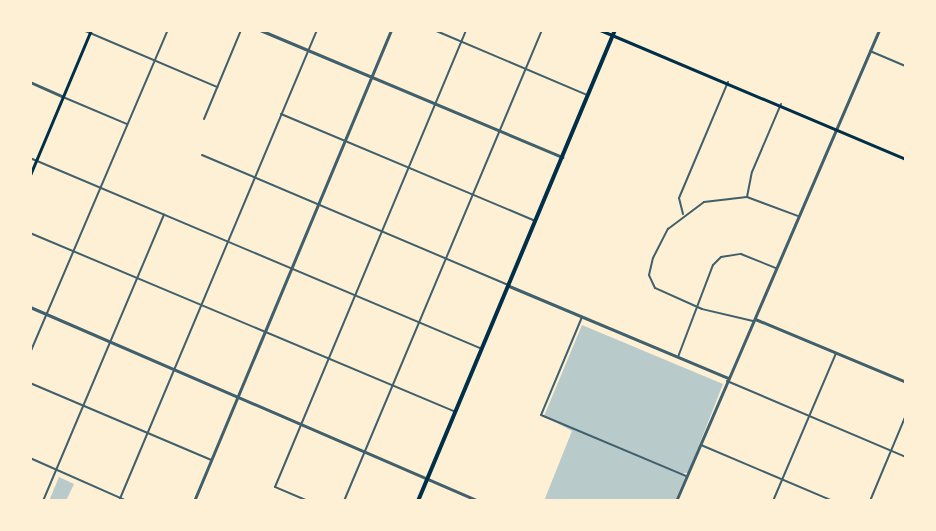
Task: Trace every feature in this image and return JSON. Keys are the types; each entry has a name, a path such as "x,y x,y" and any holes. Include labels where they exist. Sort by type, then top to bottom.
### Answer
{"main road":[{"path":"600,30 781,104 906,159"},
{"path":"418,501 615,30"},
{"path":"30,175 91,32"}],"street":[{"path":"83,30 217,87"},
{"path":"30,353 168,30"},
{"path":"204,119 241,30"},
{"path":"260,30 562,157"},
{"path":"119,500 317,30"},
{"path":"194,501 391,30"},
{"path":"434,30 587,95"},
{"path":"308,501 275,487 466,30"},
{"path":"344,501 542,30"},
{"path":"676,501 879,30"},
{"path":"870,51 906,66"},
{"path":"30,82 127,124"},
{"path":"683,214 679,206 679,198 728,82"},
{"path":"747,197 752,172 781,104"},
{"path":"281,114 535,221"},
{"path":"202,155 678,357 906,457"},
{"path":"30,158 481,349"},
{"path":"799,216 747,197 722,197 683,214 668,229 650,268 652,284 665,293 695,306 754,320 906,382"},
{"path":"43,501 164,214"},
{"path":"30,233 455,412"},
{"path":"678,357 695,306 713,265 722,257 741,254 776,269"},
{"path":"30,307 365,450 477,501"},
{"path":"582,317 541,415 687,476"},
{"path":"773,501 836,353"},
{"path":"30,383 211,460"},
{"path":"870,501 906,415"},
{"path":"700,445 833,501"},
{"path":"30,458 119,500 127,501"}],"shaded area":[{"path":"582,325 723,384 688,473 683,473 686,475 675,501 544,501 572,431 544,416"},
{"path":"59,477 74,484 66,501 49,501"}]}
